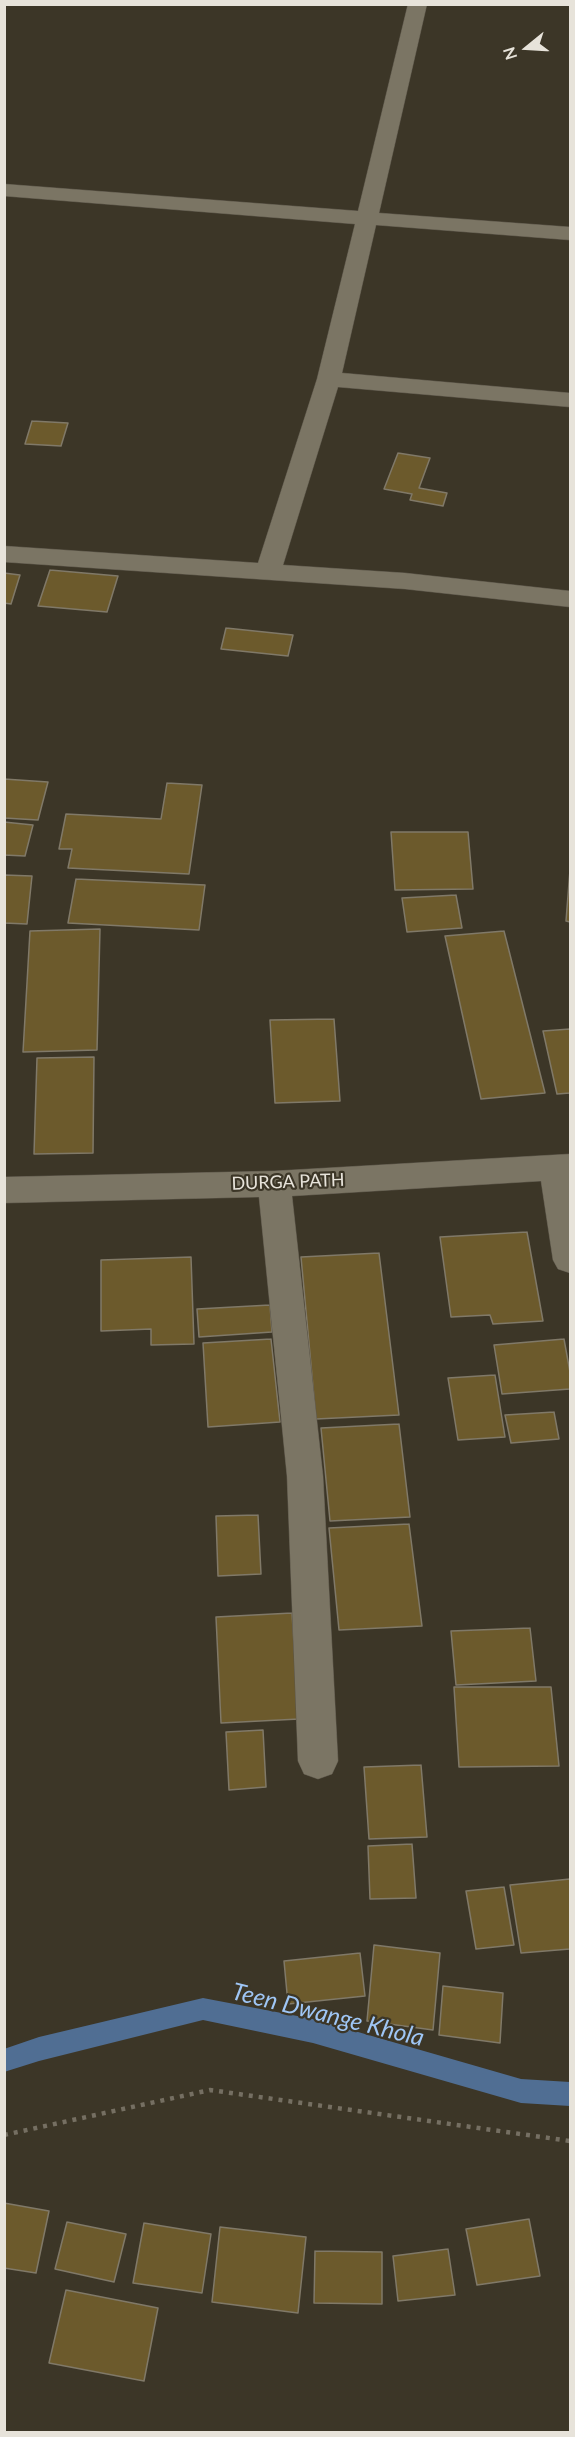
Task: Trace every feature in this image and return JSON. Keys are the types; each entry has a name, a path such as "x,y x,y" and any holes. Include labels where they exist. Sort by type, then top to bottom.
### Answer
{"street":[{"path":"268,572 329,379 418,4"},
{"path":"4,190 570,234"},
{"path":"329,379 570,400"},
{"path":"4,554 405,581 570,599"},
{"path":"563,1168 570,1260"},
{"name":"DURGA PATH","path":"4,1190 274,1184 563,1168"},
{"path":"274,1184 305,1476 318,1761"}],"path":[{"path":"4,2135 45,2124 210,2090 570,2142"}],"building":[{"path":"32,421 68,423 61,446 25,444"},
{"path":"398,453 430,458 419,488 447,493 443,506 410,500 412,494 384,489"},
{"path":"50,570 118,576 107,612 38,606"},
{"path":"4,573 20,575 11,604 4,603"},
{"path":"226,628 293,635 288,656 221,649"},
{"path":"4,779 48,782 38,820 4,818"},
{"path":"167,783 202,785 189,874 68,868 72,849 59,849 66,814 161,819"},
{"path":"4,822 33,825 25,856 4,855"},
{"path":"391,832 468,832 473,889 395,890"},
{"path":"570,870 570,922 566,921"},
{"path":"4,875 32,876 27,924 4,923"},
{"path":"76,879 205,885 199,930 68,923"},
{"path":"456,895 462,928 407,932 402,898"},
{"path":"100,929 97,1050 23,1052 30,931"},
{"path":"504,931 545,1093 481,1099 445,936"},
{"path":"334,1019 340,1101 275,1103 270,1020"},
{"path":"570,1029 570,1093 557,1094 543,1031"},
{"path":"94,1057 93,1153 34,1154 37,1058"},
{"path":"527,1232 543,1321 493,1324 490,1315 451,1317 440,1237"},
{"path":"379,1253 399,1415 316,1419 301,1257"},
{"path":"191,1257 194,1344 151,1345 151,1329 101,1331 101,1260"},
{"path":"270,1305 272,1332 199,1337 197,1309"},
{"path":"271,1339 280,1422 208,1427 203,1343"},
{"path":"564,1339 570,1372 570,1389 502,1394 494,1345"},
{"path":"495,1375 505,1437 458,1440 448,1378"},
{"path":"554,1412 559,1439 511,1443 505,1415"},
{"path":"399,1424 410,1517 330,1521 321,1428"},
{"path":"258,1515 261,1574 218,1576 216,1516"},
{"path":"409,1524 422,1626 339,1630 329,1528"},
{"path":"292,1613 299,1719 221,1723 216,1617"},
{"path":"530,1628 536,1681 456,1685 451,1631"},
{"path":"454,1687 551,1687 559,1766 459,1767"},
{"path":"263,1730 266,1787 229,1790 226,1732"},
{"path":"421,1765 427,1837 369,1839 364,1767"},
{"path":"412,1844 416,1898 370,1899 368,1846"},
{"path":"570,1879 570,1949 521,1953 510,1885"},
{"path":"504,1887 514,1945 476,1949 466,1891"},
{"path":"374,1945 440,1953 433,2030 367,2021"},
{"path":"360,1953 365,1996 288,2004 284,1961"},
{"path":"443,1986 503,1993 500,2043 439,2035"},
{"path":"4,2203 49,2211 36,2273 4,2268"},
{"path":"529,2219 540,2276 477,2285 466,2229"},
{"path":"67,2222 126,2234 114,2282 55,2269"},
{"path":"144,2223 211,2234 202,2293 133,2283"},
{"path":"220,2227 306,2237 298,2313 212,2302"},
{"path":"448,2249 455,2295 398,2301 393,2256"},
{"path":"315,2251 382,2252 382,2304 314,2303"},
{"path":"66,2290 158,2308 144,2381 49,2363"}],"waterway":[{"name":"Teen Dwange Khola","path":"4,2061 39,2049 203,2009 313,2031 521,2091 570,2094"}]}
